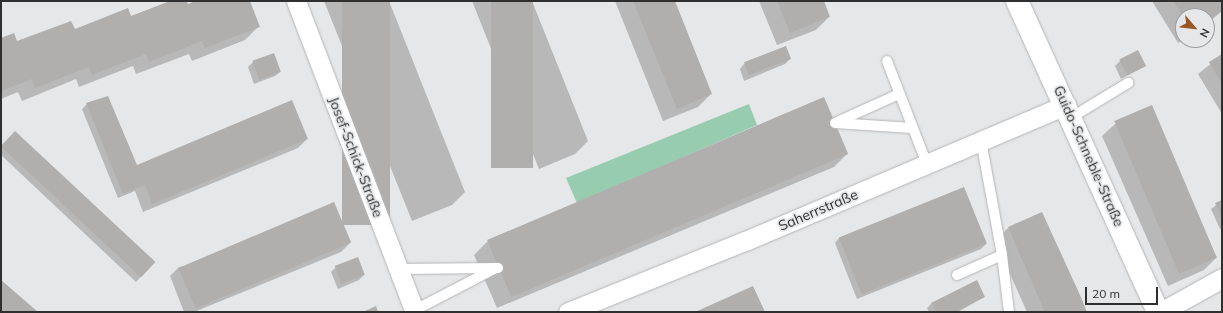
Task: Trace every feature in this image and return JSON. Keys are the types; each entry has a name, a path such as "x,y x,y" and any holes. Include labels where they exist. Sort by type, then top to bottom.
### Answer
{"street":[{"name":"Josef-Schick-Straße","path":"296,1 415,311"},
{"name":"Guido-Schneble-Straße","path":"1017,1 1069,111 1160,312"},
{"name":"Saherrstraße","path":"568,312 981,141 1069,111"},
{"path":"1160,312 1222,278"}],"lane":[{"path":"887,61 927,164"},
{"path":"1069,111 1122,83"},
{"path":"899,94 835,123 912,128"},
{"path":"981,141 1002,255 1009,312"},
{"path":"957,275 1002,255"},
{"path":"398,269 498,268 415,311"}],"green space":[{"path":"749,104 757,125 577,203 566,178"}],"building":[{"path":"170,1 187,1 188,4 195,1 250,1 260,27 205,48 202,41 149,62 146,54 92,75 89,67 35,88 32,79 1,91 1,38 14,33 17,41 71,21 75,29 128,8 131,16"},
{"path":"342,1 390,1 390,225 342,225"},
{"path":"491,1 533,1 533,168 491,168"},
{"path":"633,1 675,1 712,94 677,109"},
{"path":"777,1 824,1 830,17 790,33"},
{"path":"1173,1 1222,1 1222,11 1215,15 1215,8 1178,8"},
{"path":"786,46 791,59 749,75 744,62"},
{"path":"1138,50 1146,66 1127,76 1119,60"},
{"path":"274,53 281,72 259,80 252,61"},
{"path":"1222,54 1222,84 1209,62"},
{"path":"108,96 137,165 292,100 308,139 152,204 145,185 123,194 86,103"},
{"path":"824,97 848,154 511,297 487,240"},
{"path":"1152,105 1217,258 1179,274 1114,121"},
{"path":"15,131 155,262 141,277 1,147"},
{"path":"964,187 987,244 862,294 839,238"},
{"path":"1222,200 1222,219 1215,203"},
{"path":"334,202 351,243 196,309 178,268"},
{"path":"1042,212 1087,312 1045,312 1008,227"},
{"path":"358,257 365,275 341,284 335,266"},
{"path":"1,280 38,312 1,312"},
{"path":"977,280 985,297 955,312 936,312 931,303"},
{"path":"753,286 765,312 695,312"},
{"path":"376,306 378,312 363,312"}]}
